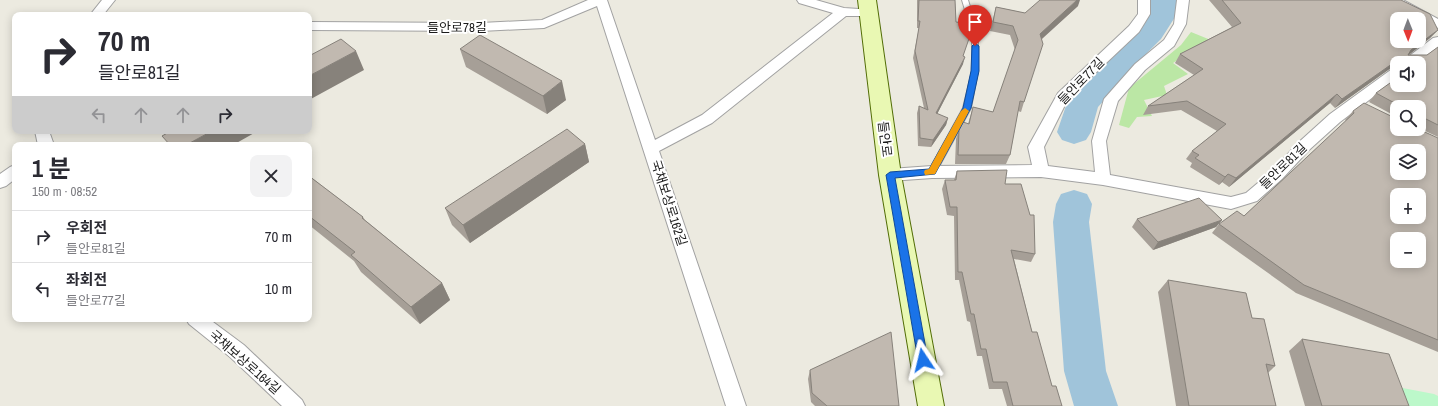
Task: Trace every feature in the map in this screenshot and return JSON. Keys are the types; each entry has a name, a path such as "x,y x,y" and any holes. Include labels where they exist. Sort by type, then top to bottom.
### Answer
{"main road":[{"name":"들안로","path":"868,7 890,175 931,406"}],"street":[{"path":"99,12 109,0"},
{"name":"들안로78길","path":"312,26 481,28 544,24 600,0"},
{"name":"국채보상로162길","path":"600,0 651,148 736,406"},
{"name":"들안로","path":"803,0 843,12 868,7"},
{"name":"들안로77길","path":"1037,171 1036,147 1054,111 1064,96 1134,29 1144,14 1144,0"},
{"path":"1103,179 1099,141 1111,98 1140,66 1169,43 1180,24 1183,0"},
{"path":"1393,0 1438,24"},
{"path":"651,148 707,119 843,12"},
{"path":"1418,56 1438,41"},
{"name":"들안로81길","path":"1037,171 1103,179 1231,204 1251,197 1277,175 1304,146 1335,118 1390,77"},
{"path":"1356,103 1369,110"},
{"path":"890,175 932,172 1037,171"},
{"path":"0,182 12,173"},
{"name":"국채보상로164길","path":"199,322 237,351 295,406"}],"lane":[{"path":"932,172 967,108 975,71 975,33 964,0"}],"green space":[{"path":"1191,32 1228,47 1196,48 1173,63 1188,74 1164,86 1167,95 1144,100 1152,116 1137,117 1129,128 1119,125 1129,88 1181,45"},
{"path":"1387,385 1434,394 1438,396 1438,406 1395,406"}],"building":[{"path":"919,0 955,0 956,22 972,24 973,27 963,56 965,57 936,113 948,118 933,140 920,138 919,106 928,110 915,51 920,21 918,21"},
{"path":"1040,0 1077,0 1040,34 1043,44 1024,102 1020,101 1010,155 958,155 959,130 963,122 969,124 973,107 993,112 1018,40 1013,26 993,22 996,7 1025,13"},
{"path":"1222,0 1401,0 1426,12 1390,12 1390,48 1414,48 1408,55 1427,55 1438,47 1438,125 1426,119 1426,100 1390,101 1376,93 1390,83 1390,92 1426,92 1426,56 1390,56 1390,65 1342,99 1337,94 1236,178 1228,174 1225,177 1195,158 1199,155 1192,151 1226,124 1187,101 1148,106 1203,69 1180,54 1241,23"},
{"path":"1426,12 1430,14 1438,30 1426,39"},
{"path":"480,35 562,81 543,96 460,49"},
{"path":"341,39 356,51 312,74 312,54"},
{"path":"1364,103 1390,116 1390,136 1426,136 1426,133 1438,138 1438,340 1304,285 1219,224 1237,211 1244,216 1354,113 1353,111"},
{"path":"567,129 585,144 463,225 445,208"},
{"path":"166,134 206,134 192,142 167,142 162,136"},
{"path":"1007,170 1005,184 1021,184 1030,215 1034,215 1035,254 1011,250 1032,332 1037,332 1052,386 1056,386 1062,406 1013,406 1007,382 993,382 986,349 981,349 974,314 971,314 962,272 958,272 957,207 950,207 945,180 956,180 957,171"},
{"path":"312,178 363,217 362,218 442,283 411,307 351,255 355,252 312,218"},
{"path":"1199,198 1222,220 1158,242 1137,219"},
{"path":"1168,280 1246,293 1252,318 1264,319 1275,366 1266,364 1276,406 1189,406"},
{"path":"891,332 899,406 827,406 812,393 810,370"},
{"path":"1302,339 1389,354 1409,406 1322,406"}],"waterway":[{"path":"1074,132 1083,103 1128,54 1151,32 1163,14 1163,0"},
{"path":"1074,204 1071,222 1085,371 1096,406"}],"slow traffic":[{"path":"928,172 932,172 965,111"}],"route":[{"path":"923,360 890,175 932,172 967,108 975,71 975,46"}]}
